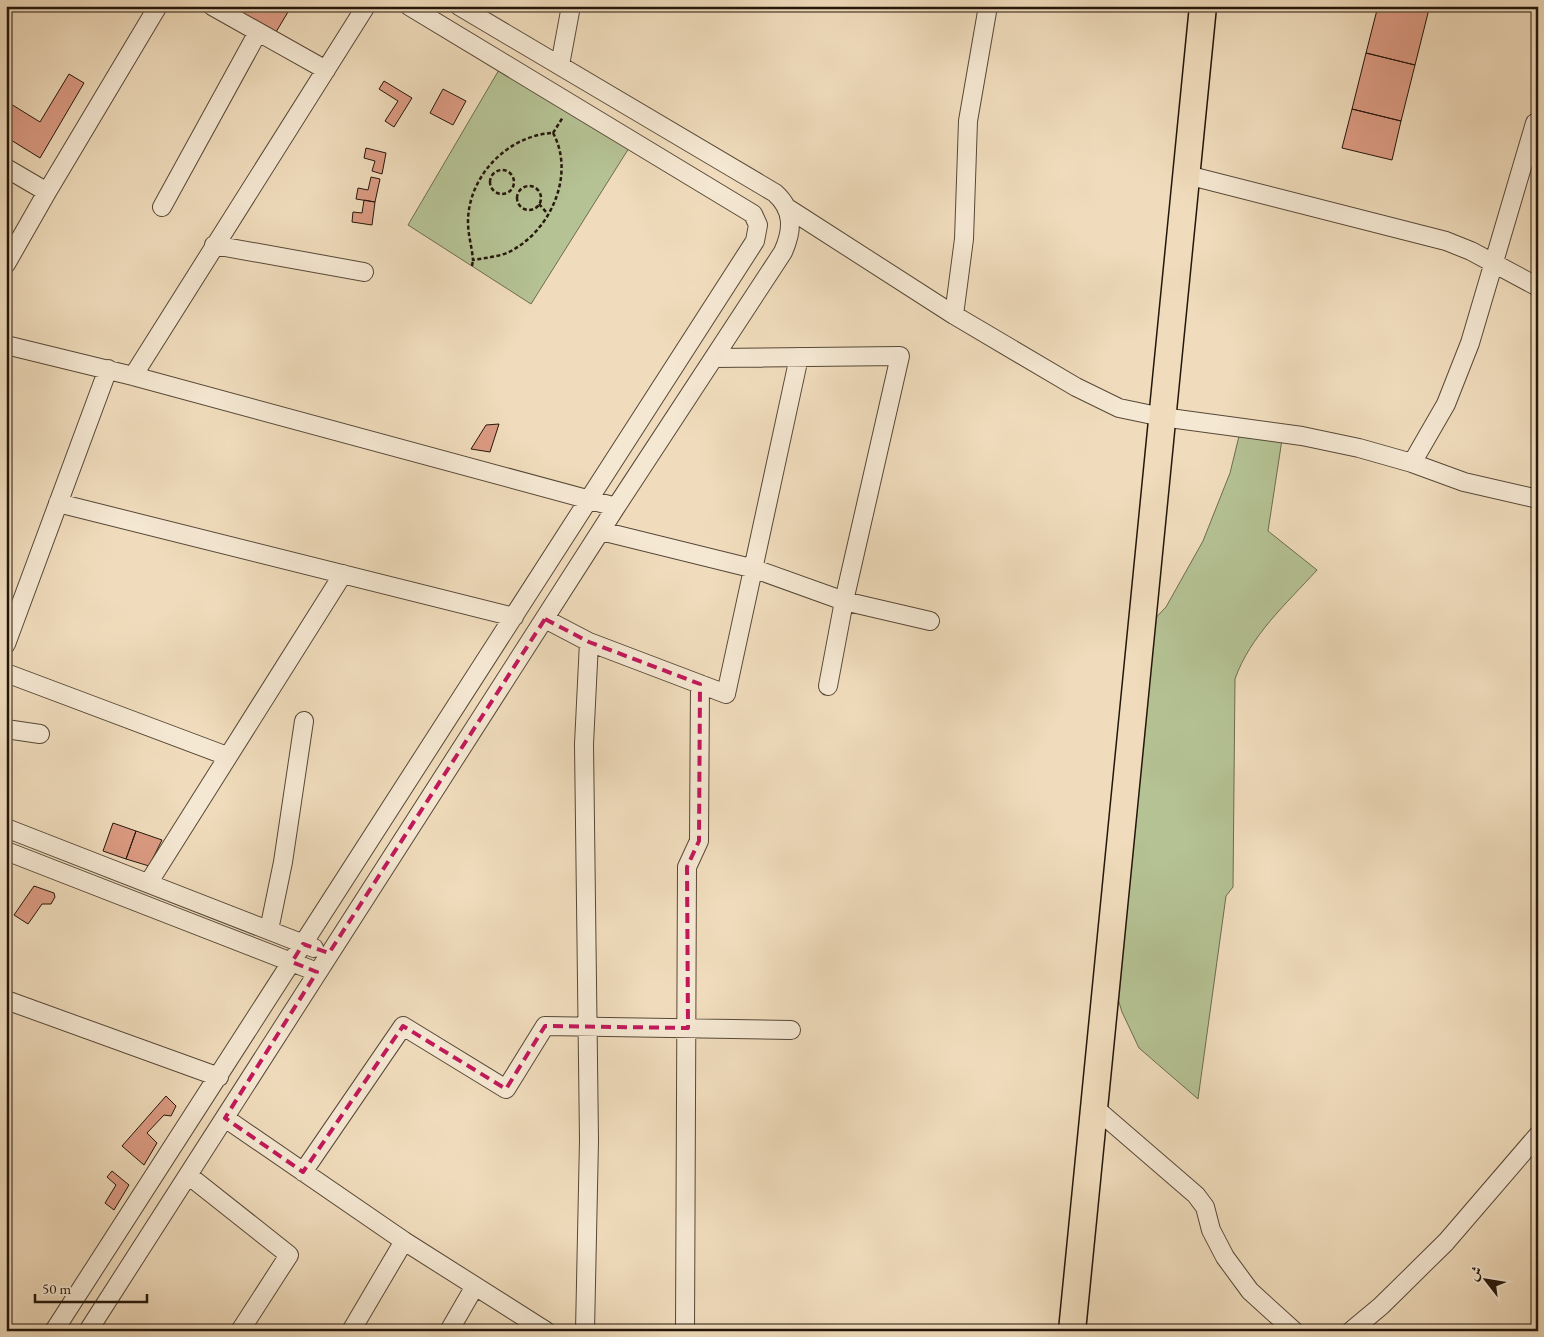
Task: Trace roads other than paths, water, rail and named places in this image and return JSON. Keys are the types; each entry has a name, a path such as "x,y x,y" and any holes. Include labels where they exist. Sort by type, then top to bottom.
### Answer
{"highway":[{"path":"1072,1331 1203,6"}],"street":[{"path":"6,264 158,6"},
{"path":"212,6 326,70"},
{"path":"133,376 366,6"},
{"path":"54,1331 589,500 755,240 758,230 757,220 753,214 634,140 409,6"},
{"path":"459,6 776,193 788,209 954,315 1076,387 1119,408 1162,417 1302,436 1359,448 1412,463 1464,482 1538,499"},
{"path":"560,65 571,6"},
{"path":"954,315 964,239 968,121 988,6"},
{"path":"162,207 258,32"},
{"path":"1412,463 1446,404 1470,343 1495,264 1535,123"},
{"path":"6,168 47,192"},
{"path":"1187,175 1446,241 1471,251 1538,287"},
{"path":"88,1331 616,507 783,252 789,240 788,209"},
{"path":"214,245 364,272"},
{"path":"6,345 108,369 616,507"},
{"path":"714,358 900,356 844,601 828,686"},
{"path":"545,619 589,642 726,694 755,569 799,357"},
{"path":"6,644 108,369"},
{"path":"58,503 514,617"},
{"path":"601,531 755,569 844,601 930,621"},
{"path":"149,882 342,574"},
{"path":"585,1331 588,1027 584,744 589,642"},
{"path":"6,673 227,756"},
{"path":"685,1331 688,1028 687,867 699,841 700,684"},
{"path":"269,930 283,862 304,721"},
{"path":"6,729 40,734"},
{"path":"6,828 329,953"},
{"path":"6,851 317,972"},
{"path":"6,1000 219,1077"},
{"path":"304,1172 402,1026 506,1089 545,1026 791,1030"},
{"path":"1094,1107 1196,1195 1205,1207 1210,1230 1225,1257 1250,1291 1294,1331"},
{"path":"225,1118 404,1241 541,1330"},
{"path":"1351,1331 1381,1306 1446,1242 1538,1135"},
{"path":"188,1175 289,1255 240,1331"},
{"path":"351,1331 404,1241"},
{"path":"449,1331 475,1286"}]}
